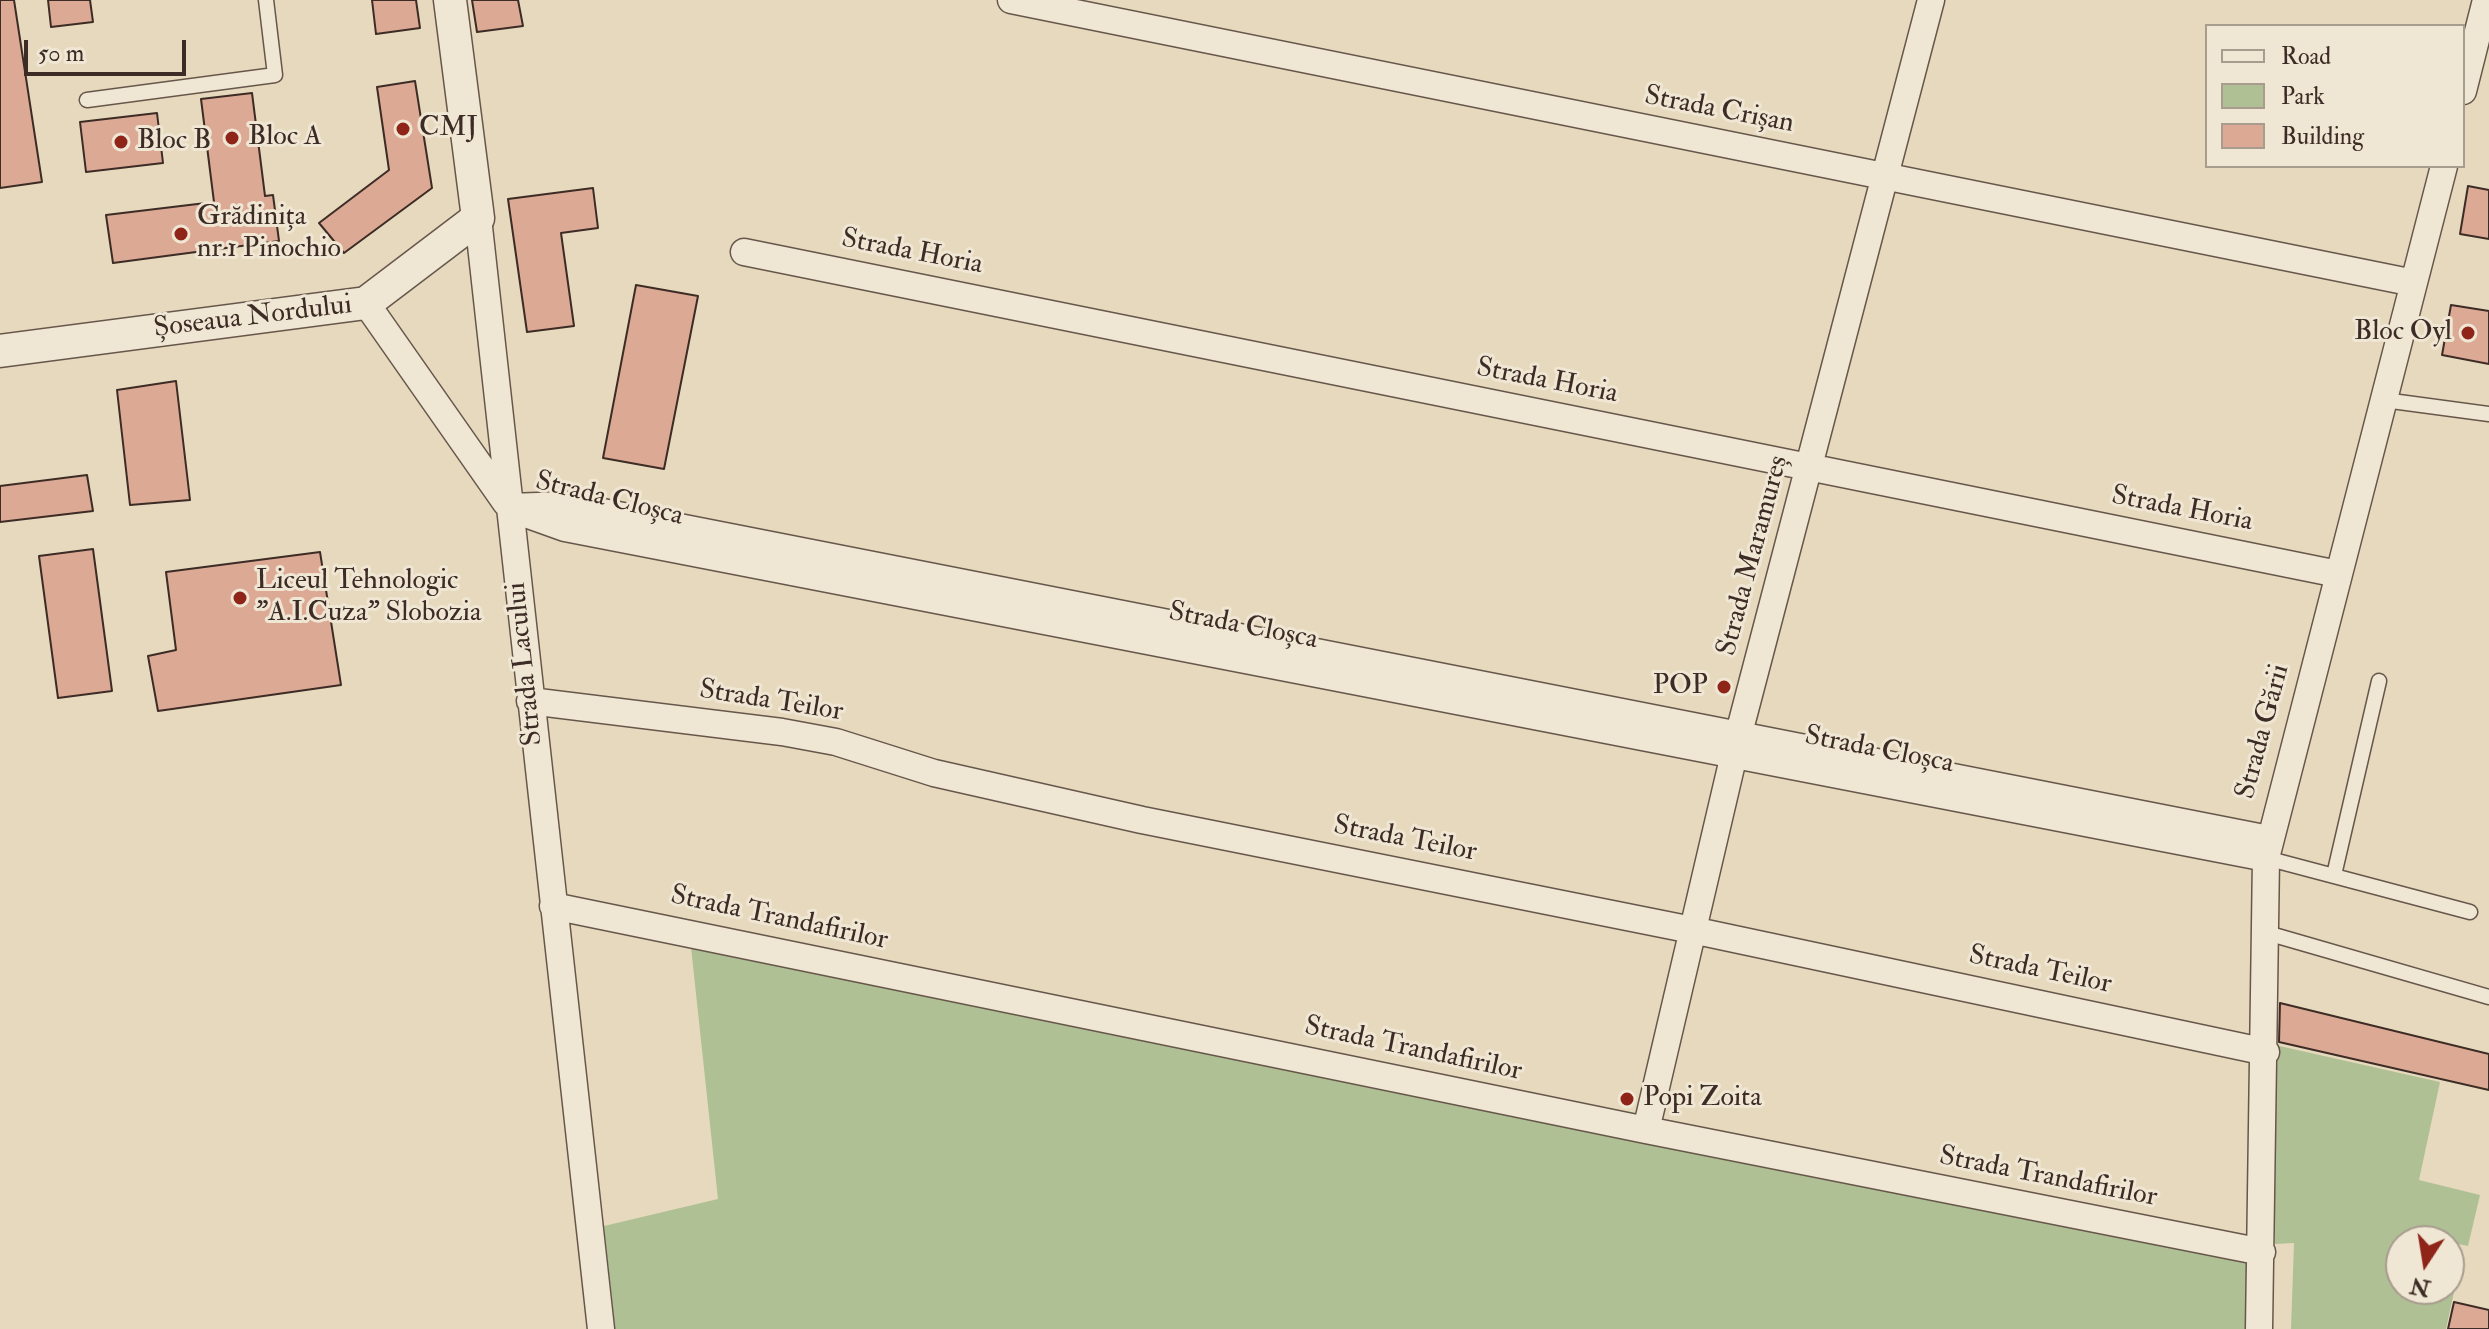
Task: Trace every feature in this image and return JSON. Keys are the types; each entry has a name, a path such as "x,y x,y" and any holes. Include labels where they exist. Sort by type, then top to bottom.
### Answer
{"street":[{"name":"Strada Lacului","path":"450,0 478,218 601,1329"},
{"name":"Strada Crișan","path":"1011,0 2414,283"},
{"name":"Strada Maramureș","path":"1646,1130 1737,744 1931,0"},
{"path":"2465,83 2486,0"},
{"name":"Strada Gării","path":"2259,1329 2268,848 2443,168"},
{"name":"Șoseaua Nordului","path":"0,351 366,303 478,218"},
{"name":"Strada Horia","path":"744,252 2338,574"},
{"path":"366,303 509,507"},
{"name":"Strada Cloșca","path":"509,507 565,528 1737,744 2268,848"},
{"name":"Strada Teilor","path":"530,701 809,737 934,773 1142,820 1692,930 2266,1052"},
{"name":"Strada Trandafirilor","path":"553,906 1646,1130 2262,1252"}],"lane":[{"path":"87,100 275,75 266,0"},
{"path":"2384,400 2489,414"},
{"path":"2334,875 2379,681"},
{"path":"2268,848 2334,875 2470,912"},
{"path":"2267,933 2489,997"}],"green space":[{"path":"691,947 1628,1135 2253,1251 2251,1329 615,1329 604,1226 718,1199"},
{"path":"2275,1045 2440,1082 2419,1180 2480,1195 2468,1246 2465,1245 2465,1225 2385,1225 2385,1305 2451,1305 2446,1329 2291,1329 2294,1243 2275,1244"}],"building":[{"path":"0,0 14,0 42,182 0,188"},
{"path":"48,0 90,0 93,22 51,27"},
{"path":"372,0 416,0 420,28 376,34"},
{"path":"472,0 518,0 523,26 477,32"},
{"name":"CMJ","path":"415,81 432,188 344,253 319,223 389,170 377,87"},
{"path":"252,93 265,196 273,195 279,241 113,263 106,215 214,202 201,99"},
{"name":"Bloc B","path":"157,113 163,163 86,172 80,122"},
{"path":"2468,186 2489,190 2489,239 2460,234"},
{"path":"593,188 598,228 561,233 574,326 527,332 508,199"},
{"path":"636,285 698,296 664,469 603,458"},
{"name":"Bloc Oyl","path":"2451,305 2489,311 2489,364 2442,355"},
{"path":"176,381 190,500 130,505 117,390"},
{"path":"87,475 93,511 0,522 0,486"},
{"path":"93,549 112,691 58,698 39,556"},
{"path":"320,552 341,685 158,711 148,656 176,650 166,572"},
{"path":"2280,1003 2489,1054 2489,1090 2279,1042"},
{"path":"2453,1305 2489,1310 2489,1329 2448,1329"}],"place":[{"name":"CMJ","path":"403,129"},
{"name":"Bloc A","path":"232,138"},
{"name":"Bloc B","path":"121,142"},
{"name":"Grădinița nr.1 Pinochio","path":"181,234"},
{"name":"Bloc Oyl","path":"2468,333"},
{"name":"Liceul Tehnologic \"A.I.Cuza\" Slobozia","path":"240,598"},
{"name":"POP","path":"1724,687"},
{"name":"Popi Zoita","path":"1627,1099"}]}
